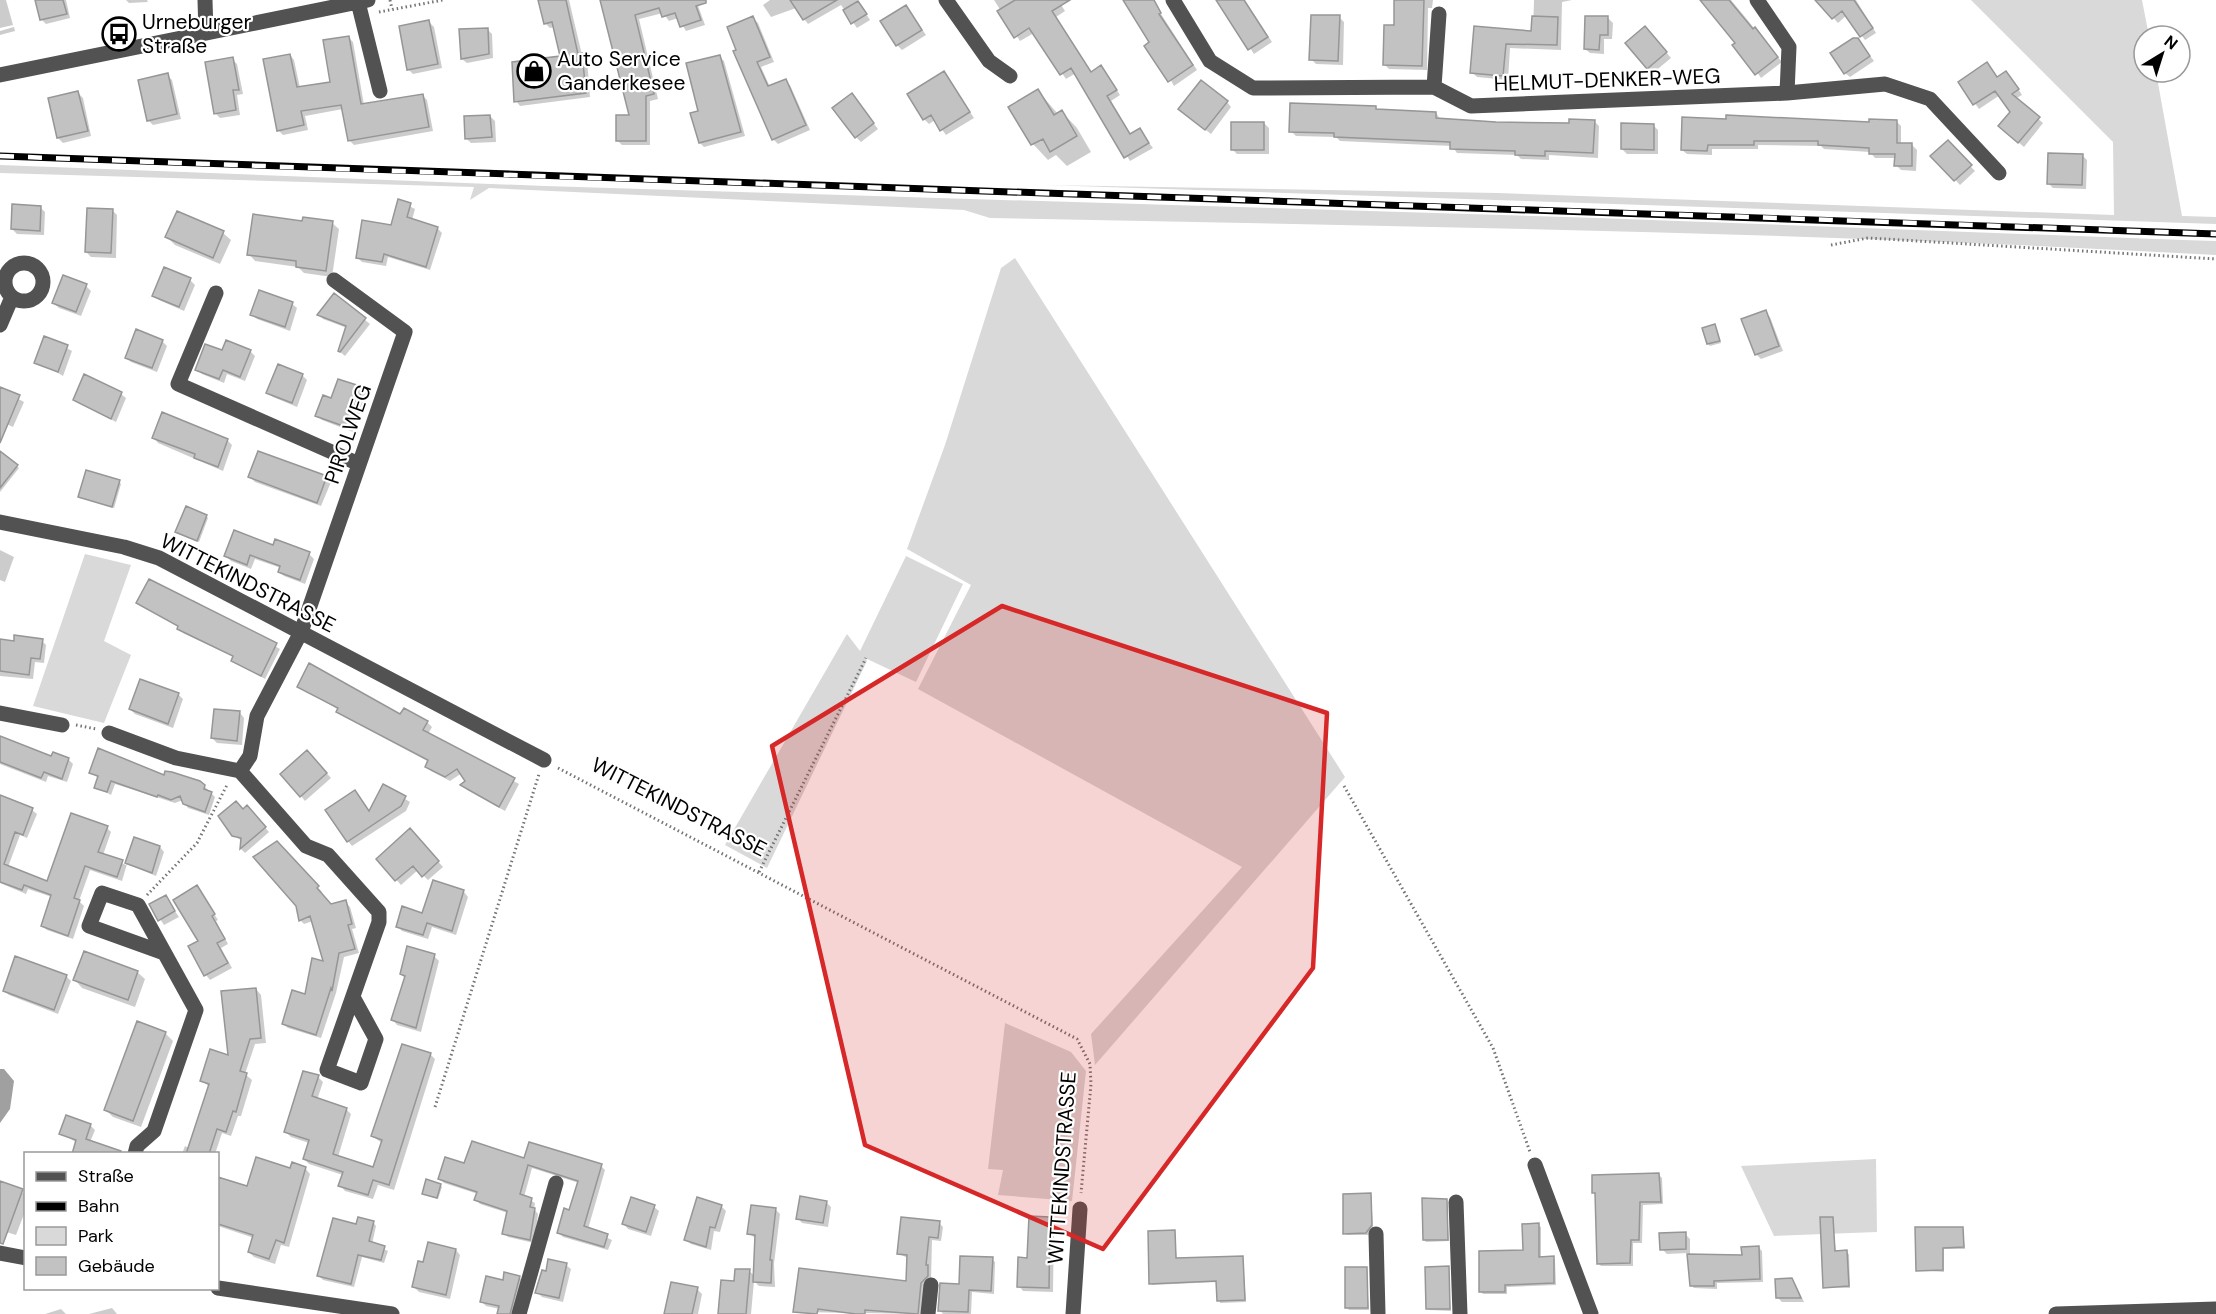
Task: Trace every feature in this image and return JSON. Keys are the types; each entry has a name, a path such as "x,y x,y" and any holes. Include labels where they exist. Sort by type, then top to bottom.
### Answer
{"street":[{"path":"205,0 206,33"},
{"path":"946,0 989,61 1010,75"},
{"name":"HELMUT-DENKER-WEG","path":"1173,0 1210,61 1253,88 1434,87 1470,106 1787,93 1885,84 1930,99 1999,173"},
{"path":"1757,0 1789,47 1787,93"},
{"path":"0,75 363,1 380,91"},
{"path":"1434,87 1439,14"},
{"name":"PIROLWEG","path":"240,771 250,756 257,716 301,632 405,332 334,280"},
{"path":"216,293 178,384 359,464"},
{"path":"0,325 12,297"},
{"name":"WITTEKINDSTRASSE","path":"0,522 124,547 159,558 544,760"},
{"path":"0,713 62,725"},
{"path":"109,733 176,758 240,771 306,846 328,855 379,912 379,922 327,1070 361,1083 376,1039 353,997"},
{"path":"136,1152 137,1146 154,1131 196,1010 138,905 102,892 89,927 164,953"},
{"path":"1535,1165 1591,1314"},
{"path":"519,1314 556,1183"},
{"path":"1456,1202 1460,1314"},
{"name":"WITTEKINDSTRASSE","path":"1073,1314 1080,1209"},
{"path":"1376,1234 1378,1314"},
{"path":"0,1253 24,1258"},
{"path":"928,1314 931,1286"},
{"path":"219,1288 359,1311 392,1314"},
{"path":"2056,1314 2216,1310"}],"path":[{"path":"390,0 392,9 443,0"},
{"path":"1831,245 1868,238 2216,259"},
{"path":"759,872 866,658"},
{"path":"62,725 82,724 109,733"},
{"path":"435,1107 544,760"},
{"name":"WITTEKINDSTRASSE","path":"544,760 1077,1039 1090,1064 1091,1084 1080,1209"},
{"path":"138,905 197,843 232,776 240,771"},
{"path":"1344,786 1493,1048 1535,1165"}],"highlighted area":[{"path":"1002,606 1327,713 1313,968 1103,1249 865,1145 772,746"}],"green space":[{"path":"1971,0 2142,0 2147,24 2132,24 2132,84 2158,84 2182,216 2216,217 2216,224 1046,185 1498,193 2114,215 2113,142"},
{"path":"0,165 545,186 1597,218 2216,241 2216,255 1757,235 990,218 964,210 489,188 470,200 474,187 0,173"},
{"path":"1015,258 1345,777 1095,1065 1091,1034 1242,867 918,689 971,585 907,549 945,445 1001,268"},
{"path":"85,554 131,565 104,641 131,655 104,723 33,706"},
{"path":"906,556 963,584 916,682 865,658 867,661 767,868 725,845 847,634 860,651"},
{"path":"1005,1023 1071,1052 1086,1071 1072,1201 998,1195 1003,1170 988,1169"},
{"path":"1876,1159 1877,1232 1774,1236 1741,1166"}],"shaded area":[{"path":"0,1069 4,1069 14,1081 10,1109 0,1123"}],"building":[{"path":"35,0 63,0 67,14 40,20"},
{"path":"538,0 566,0 578,54 582,53 586,93 514,102 512,62 560,56 552,22 544,24"},
{"path":"600,0 706,0 706,3 696,6 701,20 680,27 675,13 662,17 659,8 635,15 654,94 646,96 646,141 616,141 616,115 629,115"},
{"path":"790,0 837,0 803,20"},
{"path":"1015,0 1070,0 1052,11 1091,72 1101,65 1117,90 1107,96 1130,134 1140,128 1149,143 1124,158 1071,68 1060,75 1029,28 1014,38 997,11"},
{"path":"1123,0 1154,0 1161,13 1159,14 1193,65 1168,82 1144,46 1149,42"},
{"path":"1216,0 1244,0 1268,37 1248,50"},
{"path":"1394,0 1424,0 1422,66 1383,65 1384,25 1394,25"},
{"path":"1700,0 1729,0 1753,29 1755,27 1778,57 1755,75 1732,45 1735,43"},
{"path":"1815,0 1854,0 1873,28 1860,37 1842,11 1832,19"},
{"path":"858,1 867,14 851,24 843,10"},
{"path":"906,5 922,30 896,46 880,21"},
{"path":"1311,15 1340,15 1338,61 1309,60"},
{"path":"753,16 770,57 757,62 768,86 786,79 806,125 772,140 733,51 736,50 727,27"},
{"path":"1532,16 1558,17 1557,45 1506,44 1503,76 1470,73 1474,26 1531,31"},
{"path":"1585,16 1608,16 1608,35 1600,35 1599,50 1584,49"},
{"path":"429,20 438,64 407,70 399,26"},
{"path":"1645,26 1667,52 1647,69 1625,43"},
{"path":"488,28 489,54 461,59 459,29"},
{"path":"349,36 361,104 423,94 429,127 348,141 341,105 301,111 304,125 277,131 263,59 290,54 297,87 330,82 323,40"},
{"path":"1853,38 1858,38 1870,56 1844,74 1830,53"},
{"path":"720,55 741,132 699,143 690,113 698,111 686,63"},
{"path":"233,57 239,90 233,90 236,110 214,114 205,62"},
{"path":"1987,62 1997,77 2006,71 2019,89 2012,94 2040,117 2018,143 1998,126 2010,112 1995,91 1973,105 1958,82"},
{"path":"944,71 970,112 940,131 931,115 923,120 907,94"},
{"path":"168,73 177,114 147,121 138,80"},
{"path":"1201,80 1228,101 1205,130 1178,109"},
{"path":"1038,89 1054,115 1062,110 1077,136 1050,152 1043,139 1031,145 1008,107"},
{"path":"78,91 88,131 57,138 48,98"},
{"path":"852,93 874,123 855,138 832,108"},
{"path":"1290,103 1376,106 1376,109 1436,112 1436,118 1496,122 1569,123 1569,119 1595,120 1593,153 1545,151 1545,156 1515,155 1515,151 1450,149 1450,142 1334,137 1334,133 1289,132"},
{"path":"490,115 492,137 465,139 464,116"},
{"path":"1726,115 1869,122 1869,119 1897,120 1897,143 1912,143 1912,166 1894,166 1895,154 1869,154 1869,148 1818,145 1818,141 1754,141 1754,145 1708,145 1707,151 1681,150 1682,117 1726,119"},
{"path":"1231,122 1264,122 1264,150 1231,150"},
{"path":"1621,123 1654,124 1654,150 1621,149"},
{"path":"1948,140 1972,165 1954,181 1930,156"},
{"path":"2048,153 2083,154 2082,185 2047,184"},
{"path":"398,199 411,203 407,217 438,227 426,267 384,254 382,262 356,258 362,220 391,225"},
{"path":"12,204 41,206 40,231 11,229"},
{"path":"87,208 113,209 111,253 85,252"},
{"path":"177,211 224,231 213,258 165,237"},
{"path":"253,214 302,221 303,217 333,221 326,271 296,267 296,261 247,255"},
{"path":"164,267 191,278 179,307 152,296"},
{"path":"63,275 87,284 76,312 52,303"},
{"path":"259,290 293,302 285,327 250,315"},
{"path":"334,293 366,318 340,352 338,351 346,326 317,315"},
{"path":"1766,310 1779,346 1755,355 1741,319"},
{"path":"1715,324 1720,341 1707,344 1702,328"},
{"path":"136,329 163,340 152,368 125,358"},
{"path":"44,336 68,345 58,372 34,363"},
{"path":"226,340 251,350 240,377 223,370 219,379 195,370 205,344 222,350"},
{"path":"278,364 303,374 292,403 266,393"},
{"path":"84,374 122,392 111,419 73,400"},
{"path":"338,379 363,387 349,428 315,416 323,395 331,398"},
{"path":"0,387 20,395 0,443"},
{"path":"162,412 228,439 218,467 194,458 195,454 152,438"},
{"path":"0,451 18,465 0,488"},
{"path":"258,451 327,476 317,503 248,477"},
{"path":"86,470 120,480 112,507 78,497"},
{"path":"186,506 207,515 197,541 175,532"},
{"path":"234,530 273,545 275,539 310,552 300,580 278,572 280,566 250,555 247,565 224,556"},
{"path":"149,579 277,643 261,676 231,661 233,656 177,629 178,626 136,603"},
{"path":"14,635 43,639 40,659 31,658 29,675 0,671 0,639 14,641"},
{"path":"309,663 400,714 404,708 428,721 423,730 515,778 499,807 460,785 465,781 457,769 445,777 425,767 428,760 336,712 338,708 297,687"},
{"path":"140,679 179,693 168,724 129,709"},
{"path":"214,709 240,711 237,741 211,738"},
{"path":"0,736 51,756 53,752 69,758 62,779 44,772 41,778 0,762"},
{"path":"98,748 164,775 165,771 172,772 200,781 205,785 204,789 212,792 205,812 183,804 180,796 171,800 158,795 157,797 111,781 107,792 94,788 98,776 89,773"},
{"path":"307,750 327,773 300,797 280,774"},
{"path":"383,784 406,796 401,806 347,842 325,810 355,790 369,811"},
{"path":"0,795 33,808 23,835 15,832 4,864 47,881 71,813 108,826 98,852 123,860 117,877 85,866 74,898 80,900 68,936 41,926 51,895 24,885 22,890 0,882"},
{"path":"236,801 243,809 247,805 266,827 240,849 241,838 232,836 218,816"},
{"path":"410,828 439,861 422,877 413,866 395,881 376,859"},
{"path":"134,837 160,846 152,873 125,863"},
{"path":"277,841 319,886 317,888 331,904 346,900 352,924 348,925 355,949 339,953 332,991 331,988 316,1035 282,1024 292,990 305,994 312,958 323,961 310,916 299,921 296,906 253,857"},
{"path":"433,880 464,890 452,931 427,923 423,935 396,927 402,906 422,913"},
{"path":"197,885 215,914 212,916 225,939 217,943 228,963 204,976 188,946 198,941 173,900"},
{"path":"166,895 175,911 158,921 149,904"},
{"path":"407,946 435,954 416,1028 391,1020 405,976 400,974"},
{"path":"84,951 138,971 128,1000 73,980"},
{"path":"15,956 67,975 54,1010 3,991"},
{"path":"256,988 261,1038 250,1039 240,1071 247,1073 236,1112 233,1111 226,1132 217,1129 210,1152 187,1152 209,1084 200,1081 210,1049 228,1055 221,991"},
{"path":"137,1021 166,1032 133,1121 104,1110"},
{"path":"402,1044 431,1053 389,1185 373,1180 368,1195 338,1186 343,1172 303,1159 309,1140 284,1132 303,1071 319,1075 312,1096 347,1108 333,1154 373,1167 382,1140 371,1136"},
{"path":"66,1115 91,1124 86,1139 121,1151 73,1152 76,1140 59,1134"},
{"path":"472,1141 524,1158 529,1142 602,1164 584,1226 608,1234 604,1247 557,1233 564,1208 569,1210 578,1181 528,1165 520,1194 532,1198 530,1207 535,1208 530,1240 502,1234 507,1211 474,1200 477,1192 438,1179 445,1157 464,1163"},
{"path":"256,1157 290,1168 292,1162 306,1167 284,1243 276,1240 269,1259 248,1252 253,1235 219,1224 219,1177 247,1186"},
{"path":"1659,1173 1661,1202 1640,1202 1639,1240 1631,1240 1630,1263 1597,1264 1595,1193 1592,1193 1592,1175"},
{"path":"426,1179 441,1184 437,1198 422,1194"},
{"path":"0,1181 23,1189 3,1244 0,1243"},
{"path":"1371,1193 1372,1225 1366,1233 1343,1234 1343,1194"},
{"path":"800,1196 827,1201 823,1223 796,1219"},
{"path":"631,1197 655,1205 646,1232 622,1224"},
{"path":"697,1197 722,1205 715,1228 710,1227 706,1247 684,1240"},
{"path":"1422,1198 1447,1199 1448,1240 1423,1240"},
{"path":"751,1205 776,1208 770,1260 772,1260 771,1283 753,1282 755,1235 747,1234"},
{"path":"1029,1216 1050,1217 1049,1288 1017,1287 1018,1257 1027,1258"},
{"path":"358,1217 374,1221 369,1241 385,1246 381,1260 358,1255 351,1284 317,1276 333,1218 356,1224"},
{"path":"901,1217 940,1221 938,1238 929,1237 926,1265 928,1265 928,1276 921,1283 918,1314 865,1310 865,1314 856,1314 818,1309 817,1314 793,1312 799,1268 906,1281 907,1255 897,1254"},
{"path":"1820,1217 1833,1217 1835,1251 1847,1250 1849,1286 1823,1288"},
{"path":"1539,1223 1539,1257 1554,1256 1554,1283 1505,1285 1505,1292 1479,1292 1479,1251 1523,1250 1522,1224"},
{"path":"1915,1227 1963,1227 1964,1247 1943,1248 1943,1270 1916,1271"},
{"path":"1175,1230 1176,1258 1243,1256 1245,1300 1217,1301 1216,1281 1149,1284 1148,1231"},
{"path":"1686,1232 1686,1249 1660,1250 1659,1233"},
{"path":"428,1242 456,1249 446,1295 412,1287 418,1261 423,1262"},
{"path":"1759,1246 1760,1279 1714,1281 1714,1286 1690,1286 1687,1254 1742,1255 1741,1247"},
{"path":"960,1256 993,1257 991,1291 969,1290 968,1312 938,1311 940,1283 959,1284"},
{"path":"548,1259 567,1263 559,1298 535,1293 542,1270 546,1271"},
{"path":"1449,1266 1450,1309 1426,1309 1425,1267"},
{"path":"1345,1267 1367,1267 1368,1308 1345,1308"},
{"path":"735,1269 750,1269 746,1314 718,1314 721,1280 734,1281"},
{"path":"504,1272 520,1276 510,1314 497,1314 499,1306 480,1302 486,1276 503,1280"},
{"path":"1792,1278 1801,1298 1776,1298 1775,1279"},
{"path":"671,1282 698,1287 692,1314 664,1314"}],"railway":[{"path":"0,156 2216,234"}],"place":[{"name":"Urneburger Straße","path":"119,34"},
{"name":"Auto Service Ganderkesee","path":"534,71"}]}
